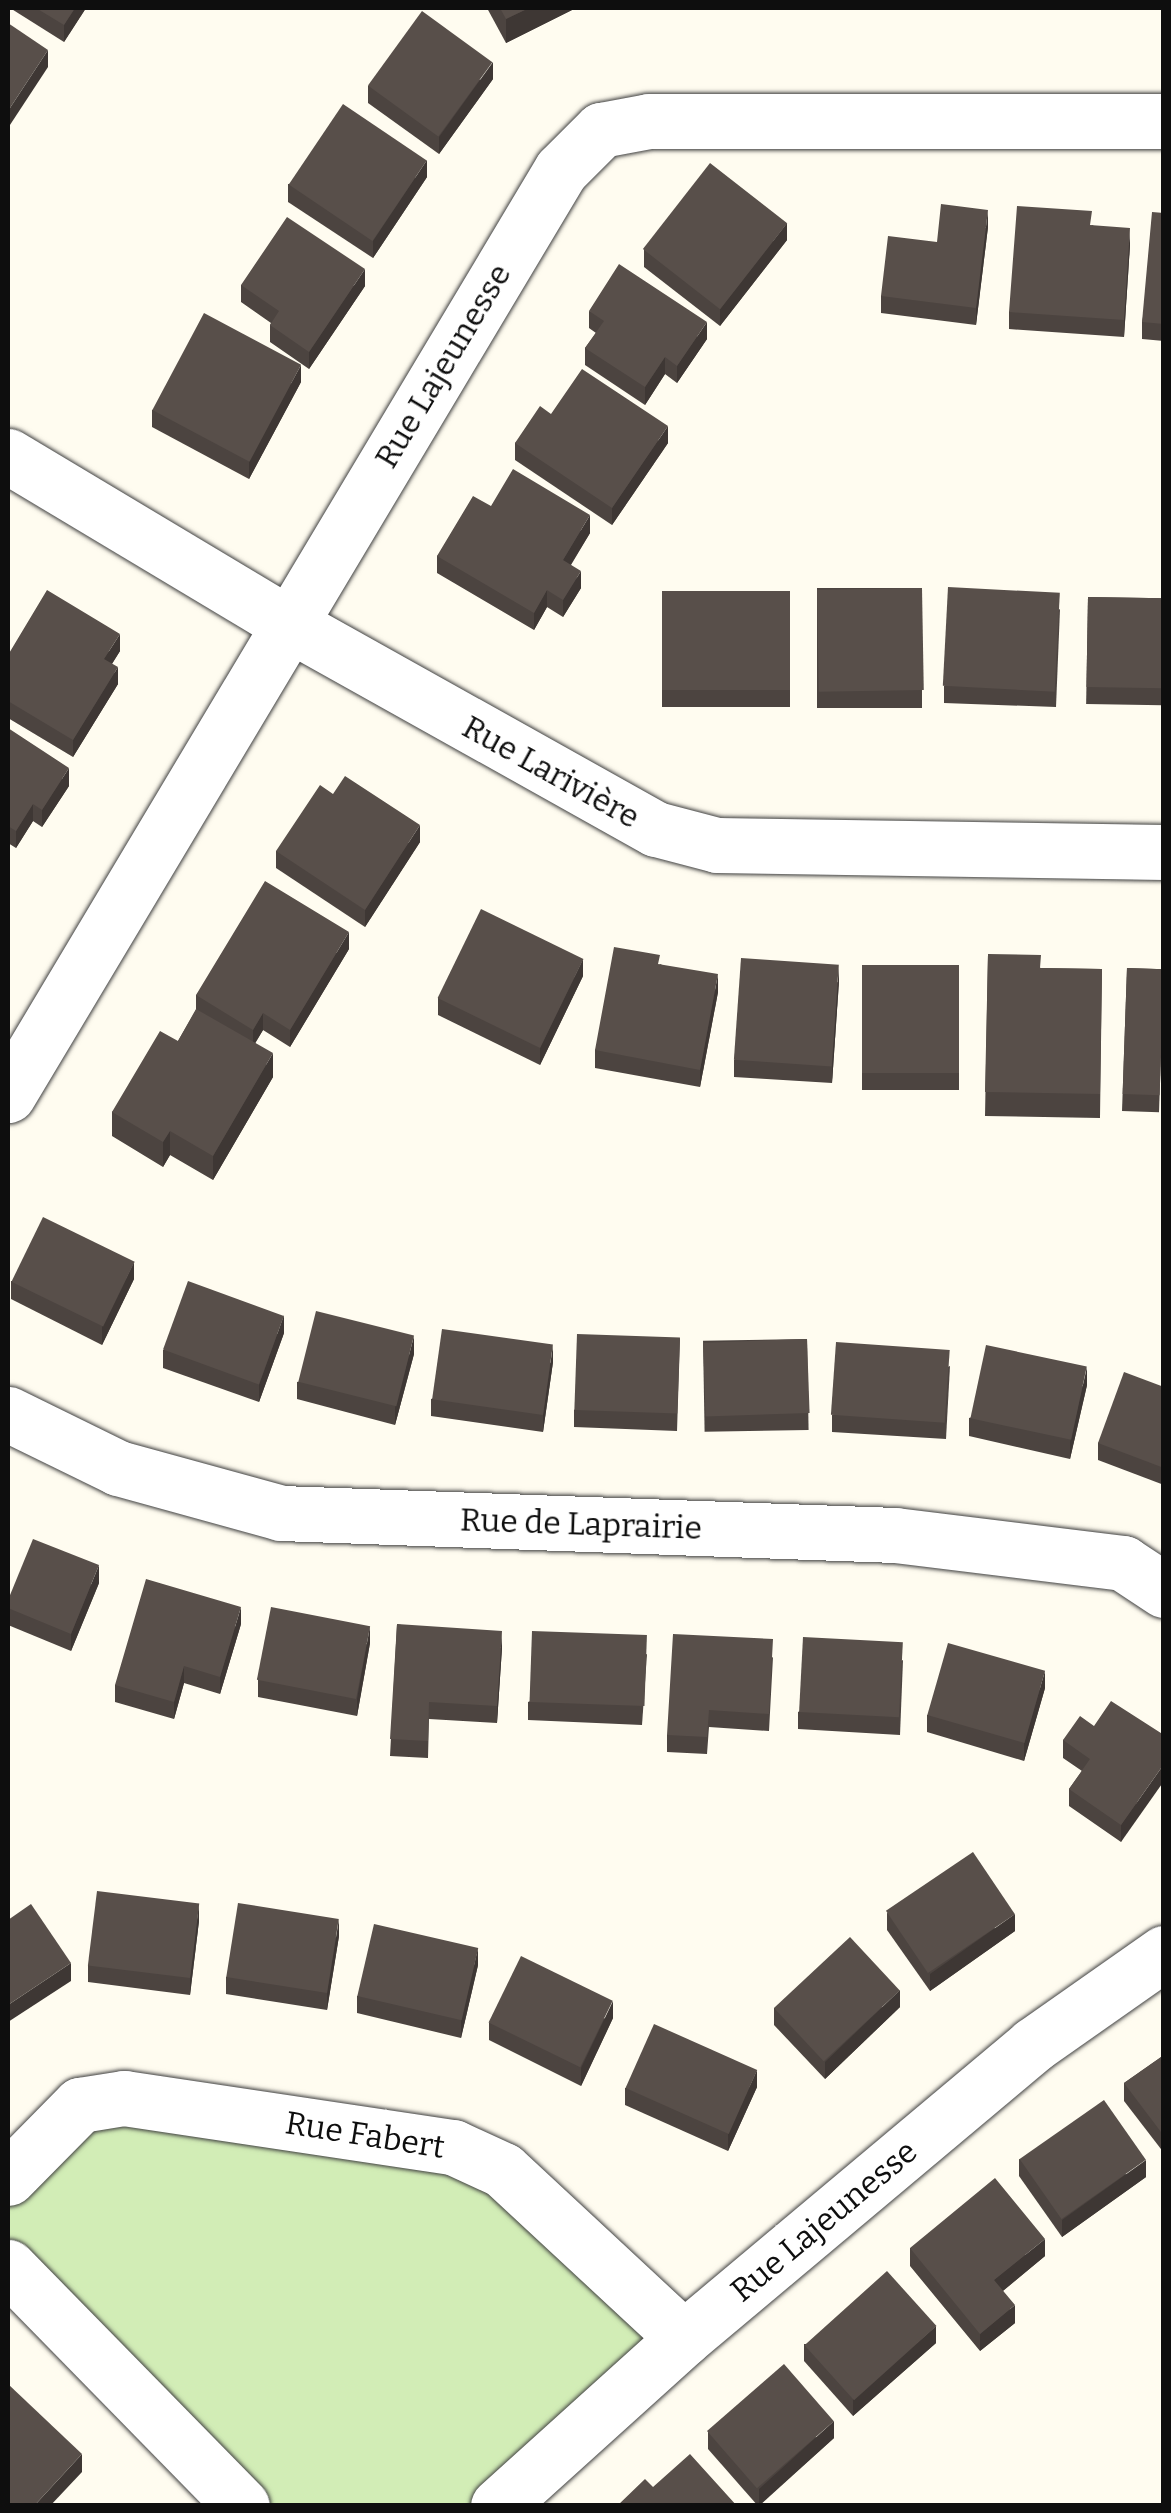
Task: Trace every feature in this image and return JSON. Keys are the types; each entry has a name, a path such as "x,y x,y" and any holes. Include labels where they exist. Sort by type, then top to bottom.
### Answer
{"street":[{"name":"Rue Lajeunesse","path":"8,1095 560,170 600,130 649,121 1164,121"},
{"name":"Rue Larivière","path":"8,456 289,624 600,802 656,828 717,845 1164,852"},
{"name":"Rue de Laprairie","path":"8,1414 118,1468 282,1513 894,1536 1123,1562 1164,1590"},
{"name":"Rue Lajeunesse","path":"498,2506 684,2338 1033,2046 1164,1953"},
{"name":"Rue Fabert","path":"8,2178 80,2106 124,2098 454,2147 503,2170 684,2338"},
{"path":"8,2267 242,2506"}],"green space":[{"path":"80,2105 453,2147 684,2338 498,2505 242,2505 8,2267 8,2178"}],"building":[{"path":"36,8 75,8 64,25"},
{"path":"500,8 529,8 506,19"},
{"path":"422,11 492,62 438,137 368,85"},
{"path":"8,23 48,50 8,111"},
{"path":"343,104 427,160 372,241 289,184"},
{"path":"710,163 787,223 720,309 643,249"},
{"path":"941,204 988,210 976,308 881,296 888,236 937,242"},
{"path":"1017,206 1092,211 1090,225 1130,228 1124,320 1009,312"},
{"path":"1152,212 1164,213 1164,324 1142,322"},
{"path":"287,217 365,269 309,352 270,325 279,311 241,285"},
{"path":"619,264 707,322 677,366 665,357 645,387 585,348 604,321 589,311"},
{"path":"204,313 301,365 249,462 152,410"},
{"path":"582,369 668,426 612,508 515,443 540,406 551,414"},
{"path":"513,469 590,515 563,560 581,571 563,600 547,590 534,613 437,556 473,496 491,506"},
{"path":"948,587 1060,593 1055,692 943,686"},
{"path":"922,588 924,690 819,692 817,590"},
{"path":"47,590 120,634 104,659 118,667 73,740 8,701 8,655"},
{"path":"662,591 790,591 790,690 662,690"},
{"path":"1088,597 1164,598 1162,688 1086,687"},
{"path":"8,728 69,768 42,810 33,804 16,831 8,826"},
{"path":"345,776 420,825 365,910 276,851 320,785 333,794"},
{"path":"265,881 349,932 290,1030 263,1013 253,1030 196,995"},
{"path":"481,909 583,959 540,1048 438,998"},
{"path":"614,947 660,955 658,964 718,974 700,1070 595,1050"},
{"path":"988,954 1041,955 1040,968 1102,969 1100,1094 985,1092"},
{"path":"741,958 839,965 832,1067 734,1060"},
{"path":"862,965 959,965 959,1073 862,1073"},
{"path":"1127,968 1164,969 1160,1095 1123,1094"},
{"path":"196,1009 273,1053 213,1156 170,1131 163,1142 112,1112 160,1031 178,1041"},
{"path":"43,1217 135,1262 103,1326 11,1282"},
{"path":"188,1281 284,1316 259,1384 163,1350"},
{"path":"316,1311 414,1335 396,1406 298,1382"},
{"path":"442,1329 553,1345 543,1415 432,1399"},
{"path":"577,1334 680,1338 677,1414 574,1410"},
{"path":"807,1339 810,1413 706,1417 703,1343"},
{"path":"836,1342 950,1350 945,1423 831,1415"},
{"path":"986,1345 1087,1366 1071,1440 970,1418"},
{"path":"1124,1372 1164,1387 1164,1468 1098,1443"},
{"path":"33,1539 99,1565 71,1634 8,1608"},
{"path":"146,1579 241,1607 220,1677 184,1666 174,1702 115,1685"},
{"path":"271,1607 370,1626 356,1699 257,1680"},
{"path":"397,1624 502,1631 497,1706 429,1702 428,1741 390,1739"},
{"path":"532,1631 647,1635 644,1706 530,1702"},
{"path":"673,1634 773,1639 769,1714 709,1710 707,1737 667,1735"},
{"path":"803,1637 903,1642 899,1717 799,1712"},
{"path":"948,1643 1045,1671 1024,1743 927,1715"},
{"path":"1111,1701 1164,1735 1164,1764 1121,1825 1069,1789 1090,1759 1063,1740 1080,1716 1094,1726"},
{"path":"973,1852 1015,1914 928,1973 886,1911"},
{"path":"97,1891 199,1904 190,1978 88,1965"},
{"path":"238,1903 339,1919 327,1993 226,1977"},
{"path":"31,1904 71,1963 8,2005 8,1920"},
{"path":"374,1924 478,1948 462,2020 357,1996"},
{"path":"850,1937 900,1990 824,2061 774,2008"},
{"path":"521,1956 613,2001 580,2067 489,2023"},
{"path":"654,2024 757,2070 729,2134 626,2088"},
{"path":"1164,2055 1164,2136 1124,2083"},
{"path":"1104,2100 1146,2160 1061,2219 1020,2159"},
{"path":"995,2178 1045,2239 994,2280 1015,2305 980,2334 910,2248"},
{"path":"887,2271 937,2326 854,2400 805,2345"},
{"path":"784,2364 834,2421 757,2488 707,2431"},
{"path":"8,2384 82,2454 34,2506 8,2503"},
{"path":"690,2454 737,2506 617,2506 645,2479 653,2487"}]}
